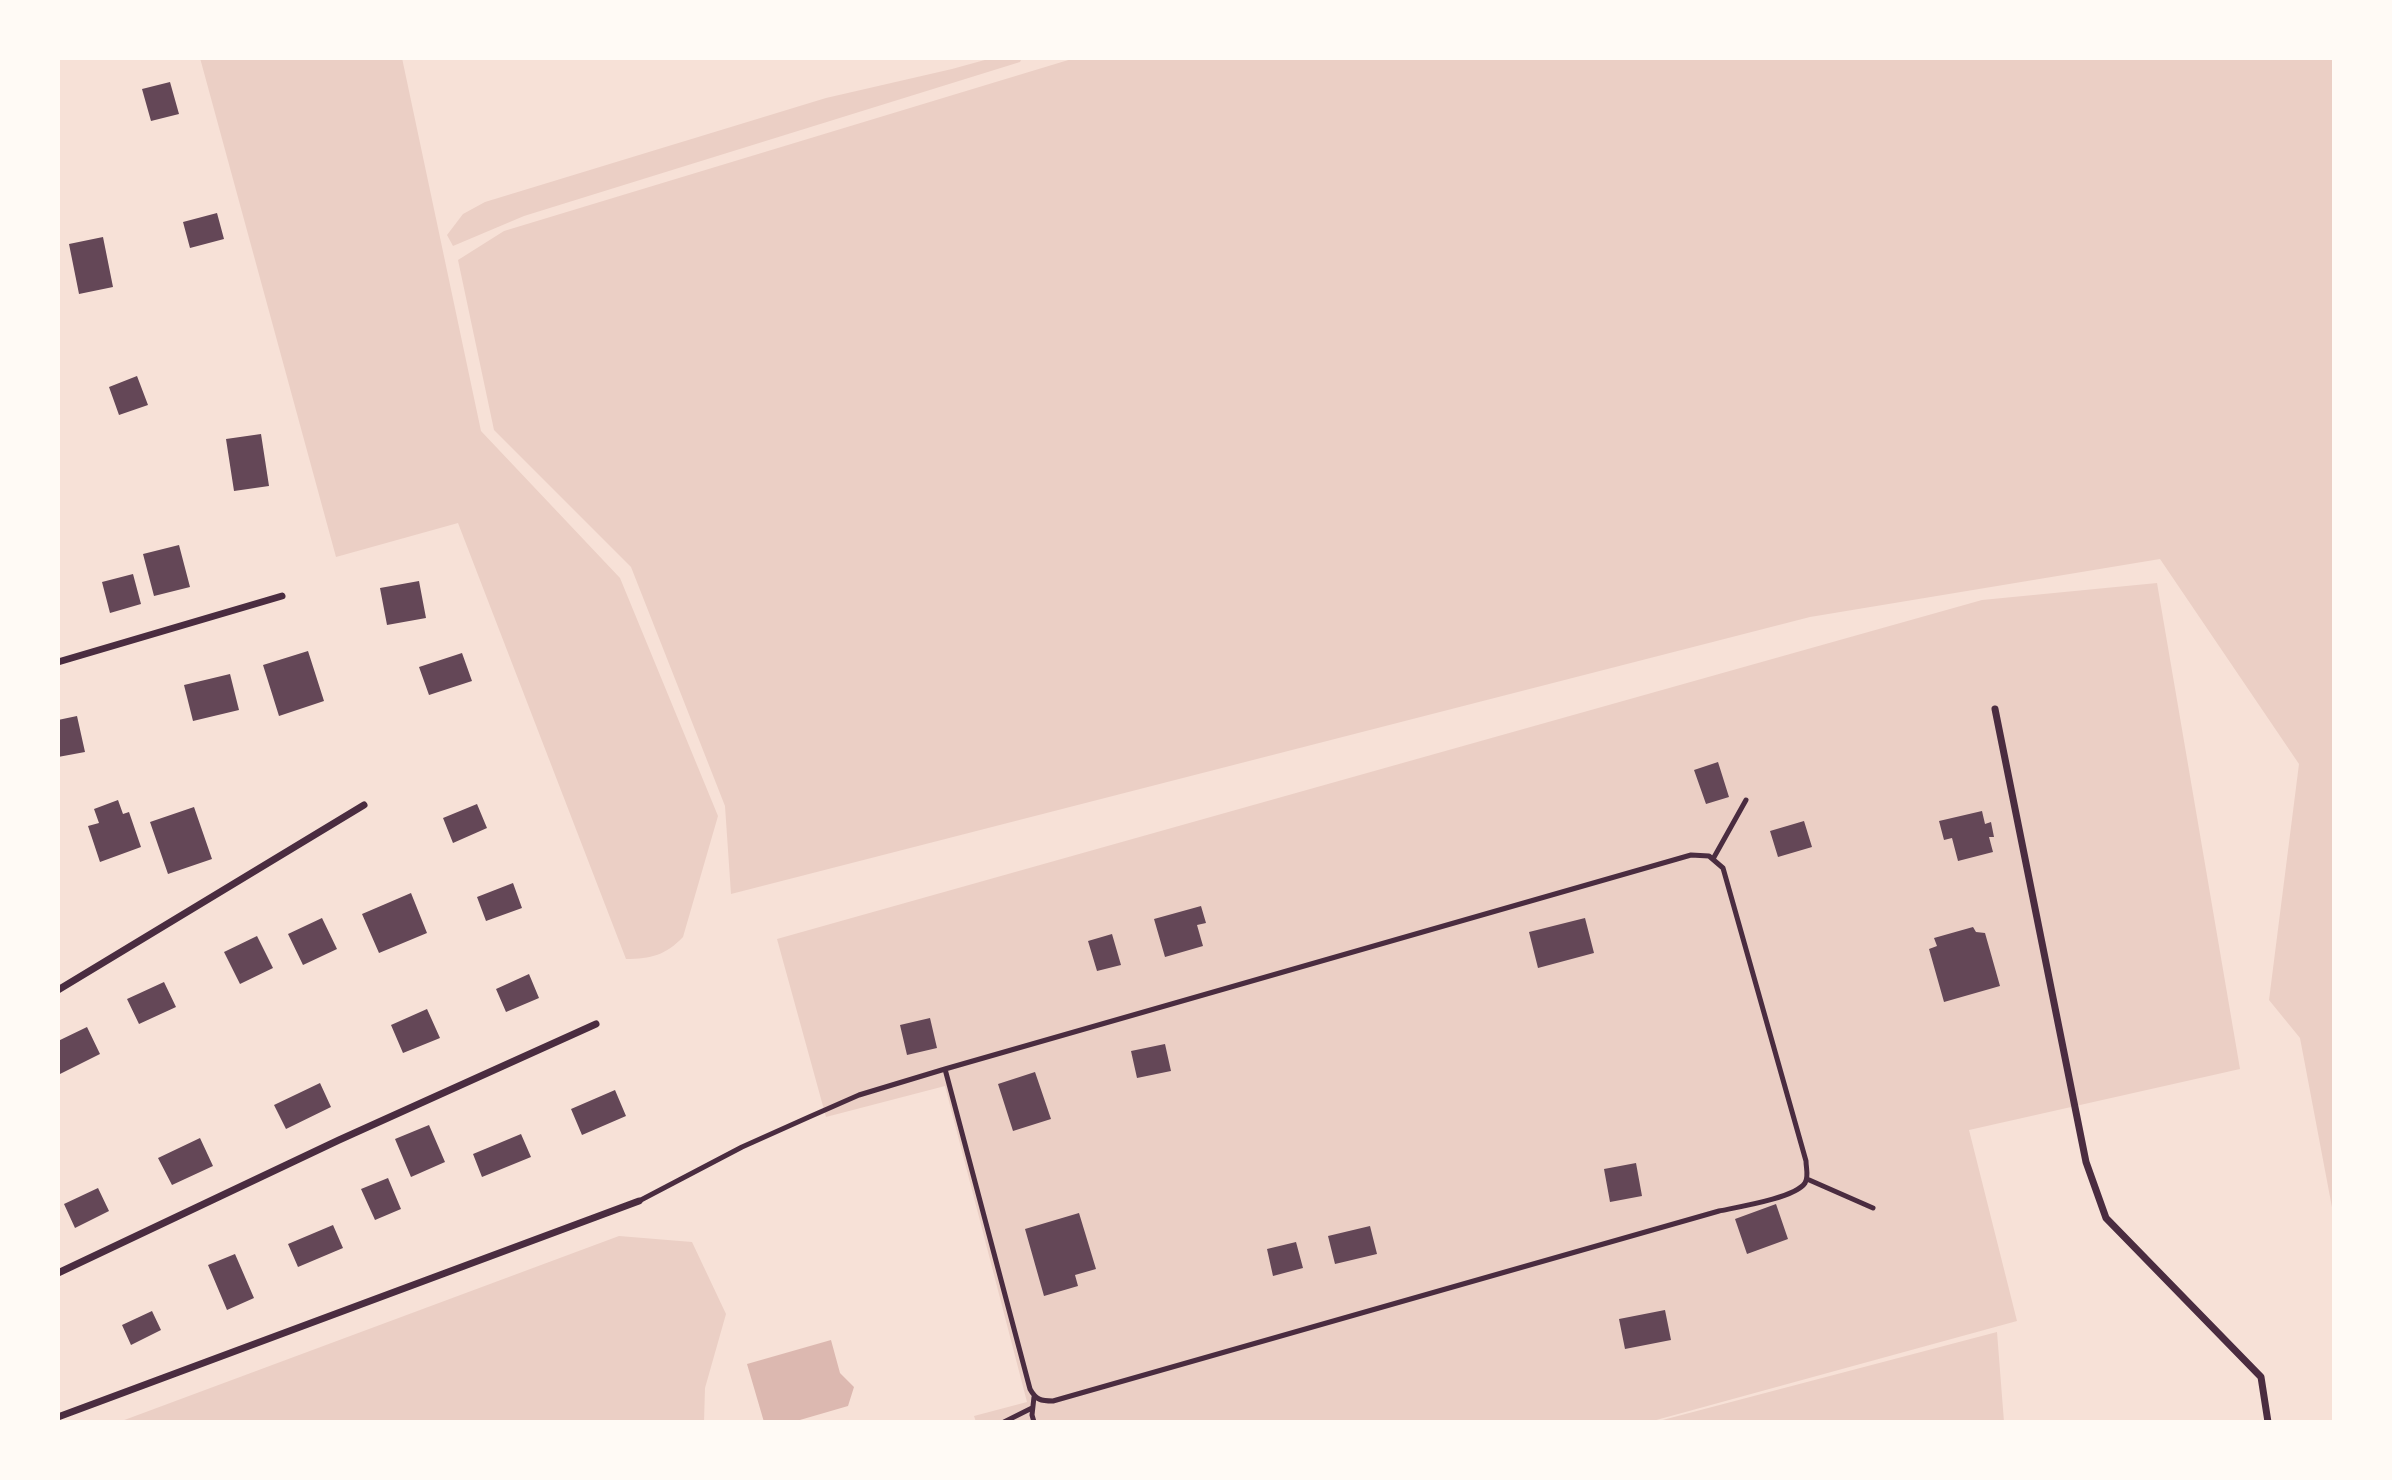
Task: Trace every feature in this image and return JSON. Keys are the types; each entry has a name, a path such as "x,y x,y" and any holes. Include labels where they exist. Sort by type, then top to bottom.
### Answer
{"street":[{"path":"58,662 282,596"},
{"path":"1995,709 2086,1162 2106,1218 2261,1377 2268,1422"},
{"path":"58,990 364,805"},
{"path":"58,1273 339,1140 596,1024"},
{"path":"58,1417 639,1201"}],"lane":[{"path":"1713,859 1746,800"},
{"path":"639,1201 742,1147 859,1095 945,1069 1691,855 1709,856 1723,868 1806,1161 1807,1179 1803,1187 1788,1194 1053,1401 1041,1401 1034,1397 1030,1390 945,1069"},
{"path":"1807,1179 1873,1208"},
{"path":"1034,1397 1034,1422"},
{"path":"1004,1422 1032,1408"}],"shaded area":[{"path":"200,58 402,58 481,431 620,578 718,816 683,937 664,952 651,957 626,959 458,523 336,557"},
{"path":"992,58 1022,58 1020,62 524,216 453,246 447,235 463,214 485,202 826,98"},
{"path":"1075,58 2334,58 2334,1218 2300,1038 2269,1000 2299,764 2160,559 1810,617 731,894 725,806 631,567 494,430 458,260 504,231"},
{"path":"2157,583 2240,1069 1969,1130 2017,1321 1649,1422 976,1422 974,1416 1027,1402 945,1086 826,1117 777,939 1982,600"},
{"path":"619,1236 692,1242 726,1314 705,1388 704,1422 119,1422"},
{"path":"1997,1332 2004,1422 1655,1422"},
{"path":"831,1340 840,1373 854,1387 848,1406 793,1422 764,1422 747,1364"}],"building":[{"path":"170,82 179,114 151,121 142,89"},
{"path":"217,213 224,239 190,248 183,222"},
{"path":"103,237 113,287 79,294 69,244"},
{"path":"137,376 148,405 119,415 109,387"},
{"path":"261,434 269,486 234,491 226,439"},
{"path":"179,545 190,587 154,596 143,554"},
{"path":"133,574 141,604 110,613 102,582"},
{"path":"419,581 426,618 387,625 380,588"},
{"path":"308,651 324,701 279,716 263,665"},
{"path":"462,653 472,681 429,695 419,667"},
{"path":"230,674 239,710 193,721 184,685"},
{"path":"77,716 85,752 58,757 58,720"},
{"path":"1718,762 1729,797 1706,804 1694,770"},
{"path":"118,800 123,814 129,812 141,847 100,862 88,826 99,823 94,809"},
{"path":"477,804 487,828 453,843 443,818"},
{"path":"194,807 212,859 168,874 150,822"},
{"path":"1982,811 1985,824 1991,822 1994,837 1989,837 1993,852 1958,861 1952,838 1944,840 1939,821"},
{"path":"1804,821 1812,847 1778,857 1770,831"},
{"path":"513,883 522,908 486,921 477,897"},
{"path":"411,893 427,933 379,953 362,914"},
{"path":"1201,906 1206,923 1197,925 1203,946 1165,957 1154,919"},
{"path":"322,918 337,949 303,965 288,934"},
{"path":"1585,918 1594,953 1538,968 1529,932"},
{"path":"1973,927 1976,932 1985,933 2000,986 1944,1002 1929,949 1937,946 1934,938"},
{"path":"1112,934 1121,965 1097,971 1088,941"},
{"path":"257,936 273,968 240,984 224,952"},
{"path":"529,974 539,998 506,1012 496,989"},
{"path":"164,982 176,1007 139,1024 127,999"},
{"path":"427,1009 440,1038 403,1053 391,1025"},
{"path":"930,1018 937,1048 907,1055 900,1025"},
{"path":"87,1027 100,1054 60,1074 58,1041"},
{"path":"1165,1044 1171,1071 1137,1078 1131,1051"},
{"path":"1035,1072 1051,1119 1013,1131 998,1084"},
{"path":"320,1083 331,1107 286,1129 274,1105"},
{"path":"615,1090 626,1116 582,1135 571,1109"},
{"path":"429,1125 445,1162 411,1177 395,1139"},
{"path":"521,1134 531,1157 482,1177 473,1154"},
{"path":"200,1138 213,1166 172,1185 158,1158"},
{"path":"1636,1163 1642,1196 1610,1202 1604,1169"},
{"path":"388,1178 401,1209 375,1220 361,1189"},
{"path":"98,1188 109,1211 75,1228 64,1204"},
{"path":"1776,1204 1788,1239 1747,1254 1735,1219"},
{"path":"1079,1213 1096,1269 1075,1275 1078,1286 1044,1296 1025,1229"},
{"path":"333,1225 343,1248 298,1267 288,1244"},
{"path":"1370,1226 1377,1254 1335,1264 1328,1236"},
{"path":"1296,1242 1303,1268 1273,1276 1267,1249"},
{"path":"235,1254 254,1298 227,1310 208,1265"},
{"path":"1665,1310 1671,1340 1625,1349 1619,1319"},
{"path":"152,1311 161,1330 131,1345 122,1325"}]}
